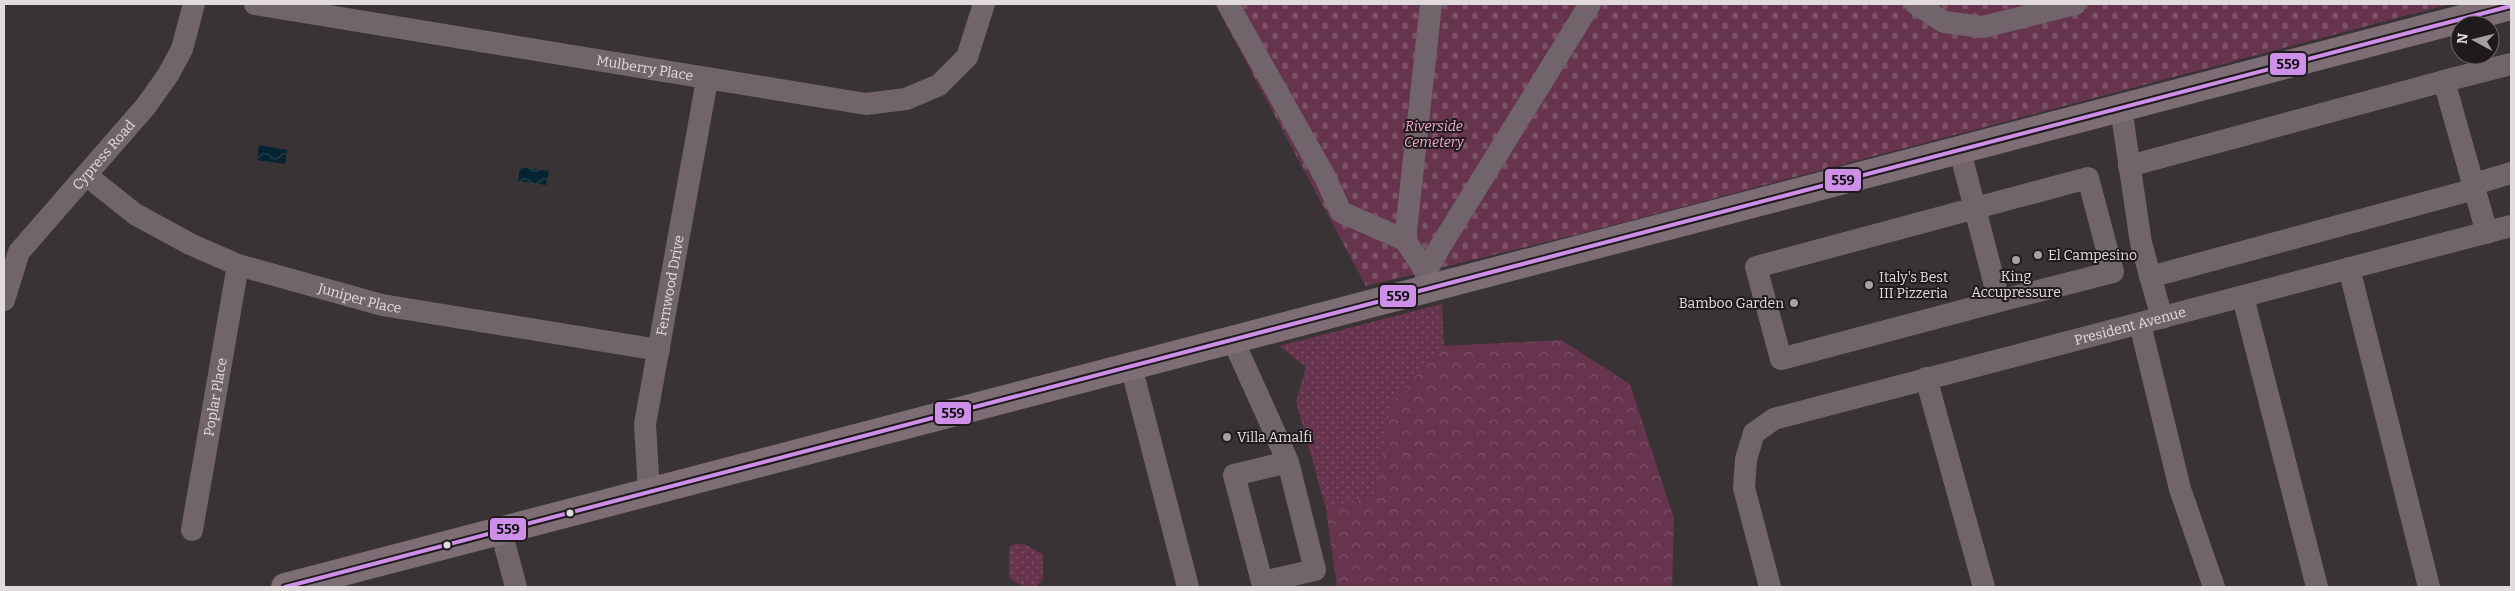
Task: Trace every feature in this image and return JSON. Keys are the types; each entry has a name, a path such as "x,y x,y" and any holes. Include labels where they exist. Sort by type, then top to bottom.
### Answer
{"main road":[{"path":"285,587 1233,340 1426,280 1960,151 2511,6"}],"street":[{"name":"Cypress Road","path":"4,300 11,247 86,175 146,106 168,75 182,49 194,4"},
{"name":"Mulberry Place","path":"256,4 708,80 866,104 906,99 939,85 966,57 984,4"},
{"path":"1228,4 1325,177 1341,212 1405,240"},
{"path":"1426,280 1405,240 1431,4"},
{"path":"1426,280 1590,4"},
{"path":"1916,4 1944,22 1983,27 2075,4"},
{"path":"2129,166 2511,64"},
{"name":"Fernwood Drive","path":"649,492 645,424 708,80"},
{"path":"2444,81 2488,233"},
{"path":"2121,108 2140,233 2150,278 2162,318"},
{"path":"1960,151 1999,301"},
{"path":"2150,278 2475,186 2511,173"},
{"name":"Juniper Place","path":"86,175 135,214 190,244 238,265 382,304 659,350"},
{"path":"2088,178 2114,272 1780,359 1756,267 1974,208 2088,178"},
{"name":"President Avenue","path":"1770,587 1744,488 1746,458 1754,433 1774,419 2511,226"},
{"name":"Poplar Place","path":"192,530 238,265"},
{"path":"2349,268 2429,587"},
{"path":"2243,297 2317,587"},
{"path":"2140,324 2180,489 2214,587"},
{"path":"1233,340 1288,462 1315,570 1262,582 1234,475 1288,462"},
{"path":"1131,366 1188,587"},
{"path":"1926,378 1984,587"},
{"path":"501,531 516,587"}],"green space":[{"name":"Riverside Cemetery","path":"1215,4 2450,4 1591,231 1366,286"},
{"path":"1442,304 1444,346 1392,401 1374,496 1326,509 1296,402 1306,367 1279,346"},
{"path":"1561,340 1630,384 1674,519 1672,587 1337,587 1326,509 1374,496 1392,401 1444,346"},
{"path":"1014,544 1024,544 1043,554 1043,579 1036,587 1024,587 1009,578 1009,547"}],"water":[{"path":"259,145 287,150 285,164 257,160"},
{"path":"520,167 549,171 546,185 518,181"}],"transit line":[{"name":"559","path":"285,587 2511,6"}],"place":[{"name":"El Campesino","path":"2038,255"},
{"name":"King Accupressure","path":"2016,260"},
{"name":"Italy's Best III Pizzeria","path":"1869,285"},
{"name":"Bamboo Garden","path":"1794,303"},
{"name":"Villa Amalfi","path":"1227,437"}]}
